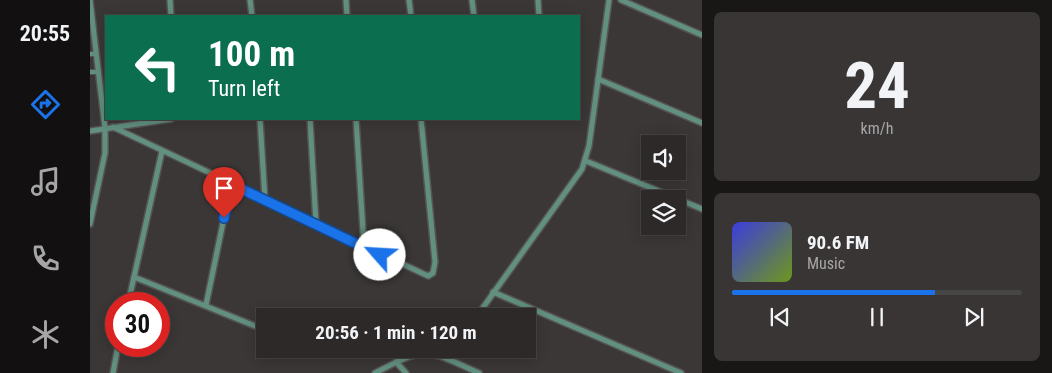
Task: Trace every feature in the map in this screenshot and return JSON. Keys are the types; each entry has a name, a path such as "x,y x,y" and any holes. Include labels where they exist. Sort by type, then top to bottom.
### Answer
{"street":[{"path":"90,0 92,47 106,128 105,153 90,224"},
{"path":"170,0 172,15"},
{"path":"250,0 252,15"},
{"path":"346,0 347,15"},
{"path":"409,0 411,15"},
{"path":"472,0 474,15"},
{"path":"538,0 539,15"},
{"path":"482,308 579,175 586,161 609,0"},
{"path":"621,0 702,34"},
{"path":"598,79 702,123"},
{"path":"90,131 164,120"},
{"path":"260,120 265,200"},
{"path":"310,120 316,224"},
{"path":"356,120 364,247"},
{"path":"113,127 428,276 433,273 435,262 422,120"},
{"path":"131,292 162,151"},
{"path":"586,161 702,209"},
{"path":"206,305 231,184"},
{"path":"134,277 256,326"},
{"path":"493,292 681,373"},
{"path":"375,373 396,362 424,352 450,360 480,373"},
{"path":"112,373 116,357"},
{"path":"396,362 406,373"}],"lane":[{"path":"90,72 97,72"}],"route":[{"path":"224,218 231,184 380,255"}]}
